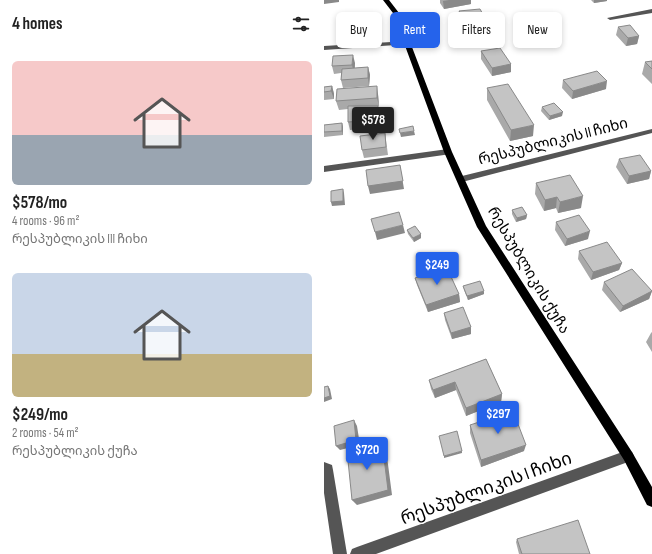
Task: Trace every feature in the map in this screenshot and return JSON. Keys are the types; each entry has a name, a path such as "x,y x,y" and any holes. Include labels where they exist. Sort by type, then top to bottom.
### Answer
{"main road":[{"name":"რესპუბლიკის ქუჩა","path":"386,0 395,12"},
{"name":"რესპუბლიკის ქუჩა","path":"410,48 448,152 462,179 482,227 628,456 649,485 652,500"}],"street":[{"path":"610,18 652,11"},
{"path":"324,48 390,44"},
{"name":"რესპუბლიკის II ჩიხი","path":"462,179 652,131"},
{"path":"324,169 448,152"},
{"name":"რესპუბლიკის I ჩიხი","path":"357,554 628,456"},
{"path":"324,468 327,470 340,554"}],"building":[{"path":"480,9 482,12 460,12"},
{"path":"630,25 639,36 628,38 618,27"},
{"path":"500,48 511,64 492,68 481,51"},
{"path":"353,55 352,65 332,66 333,56"},
{"path":"652,61 652,69 645,62"},
{"path":"368,67 368,78 341,80 342,69"},
{"path":"597,71 607,81 573,91 563,80"},
{"path":"508,84 534,125 511,130 487,88"},
{"path":"332,86 331,91 324,92 324,87"},
{"path":"377,86 377,98 336,101 337,89"},
{"path":"554,103 563,112 550,116 542,107"},
{"path":"348,106 378,106 378,120 348,122"},
{"path":"342,123 342,131 324,132 324,125"},
{"path":"413,126 414,131 400,133 399,129"},
{"path":"385,133 386,147 362,150 360,136"},
{"path":"640,155 651,171 629,176 619,159"},
{"path":"400,165 403,181 368,186 366,170"},
{"path":"570,175 583,196 560,202 557,197 545,200 536,183"},
{"path":"343,189 343,201 331,202 331,191"},
{"path":"522,207 527,215 517,218 512,210"},
{"path":"399,212 403,225 375,232 371,219"},
{"path":"579,215 590,231 567,239 556,222"},
{"path":"415,226 421,234 413,238 407,230"},
{"path":"607,242 622,263 593,272 579,251"},
{"path":"447,268 459,294 426,305 415,278"},
{"path":"632,269 652,291 623,306 604,282"},
{"path":"480,281 484,291 467,296 463,286"},
{"path":"463,307 471,327 451,333 444,313"},
{"path":"486,359 502,394 466,408 455,382 433,390 429,380"},
{"path":"328,386 330,396 324,398 324,387"},
{"path":"513,411 526,445 481,460 470,425"},
{"path":"354,420 356,440 336,446 334,426"},
{"path":"457,431 462,451 444,456 439,436"},
{"path":"382,442 388,490 352,500 347,451"},
{"path":"578,520 590,554 522,554 517,539"}]}
